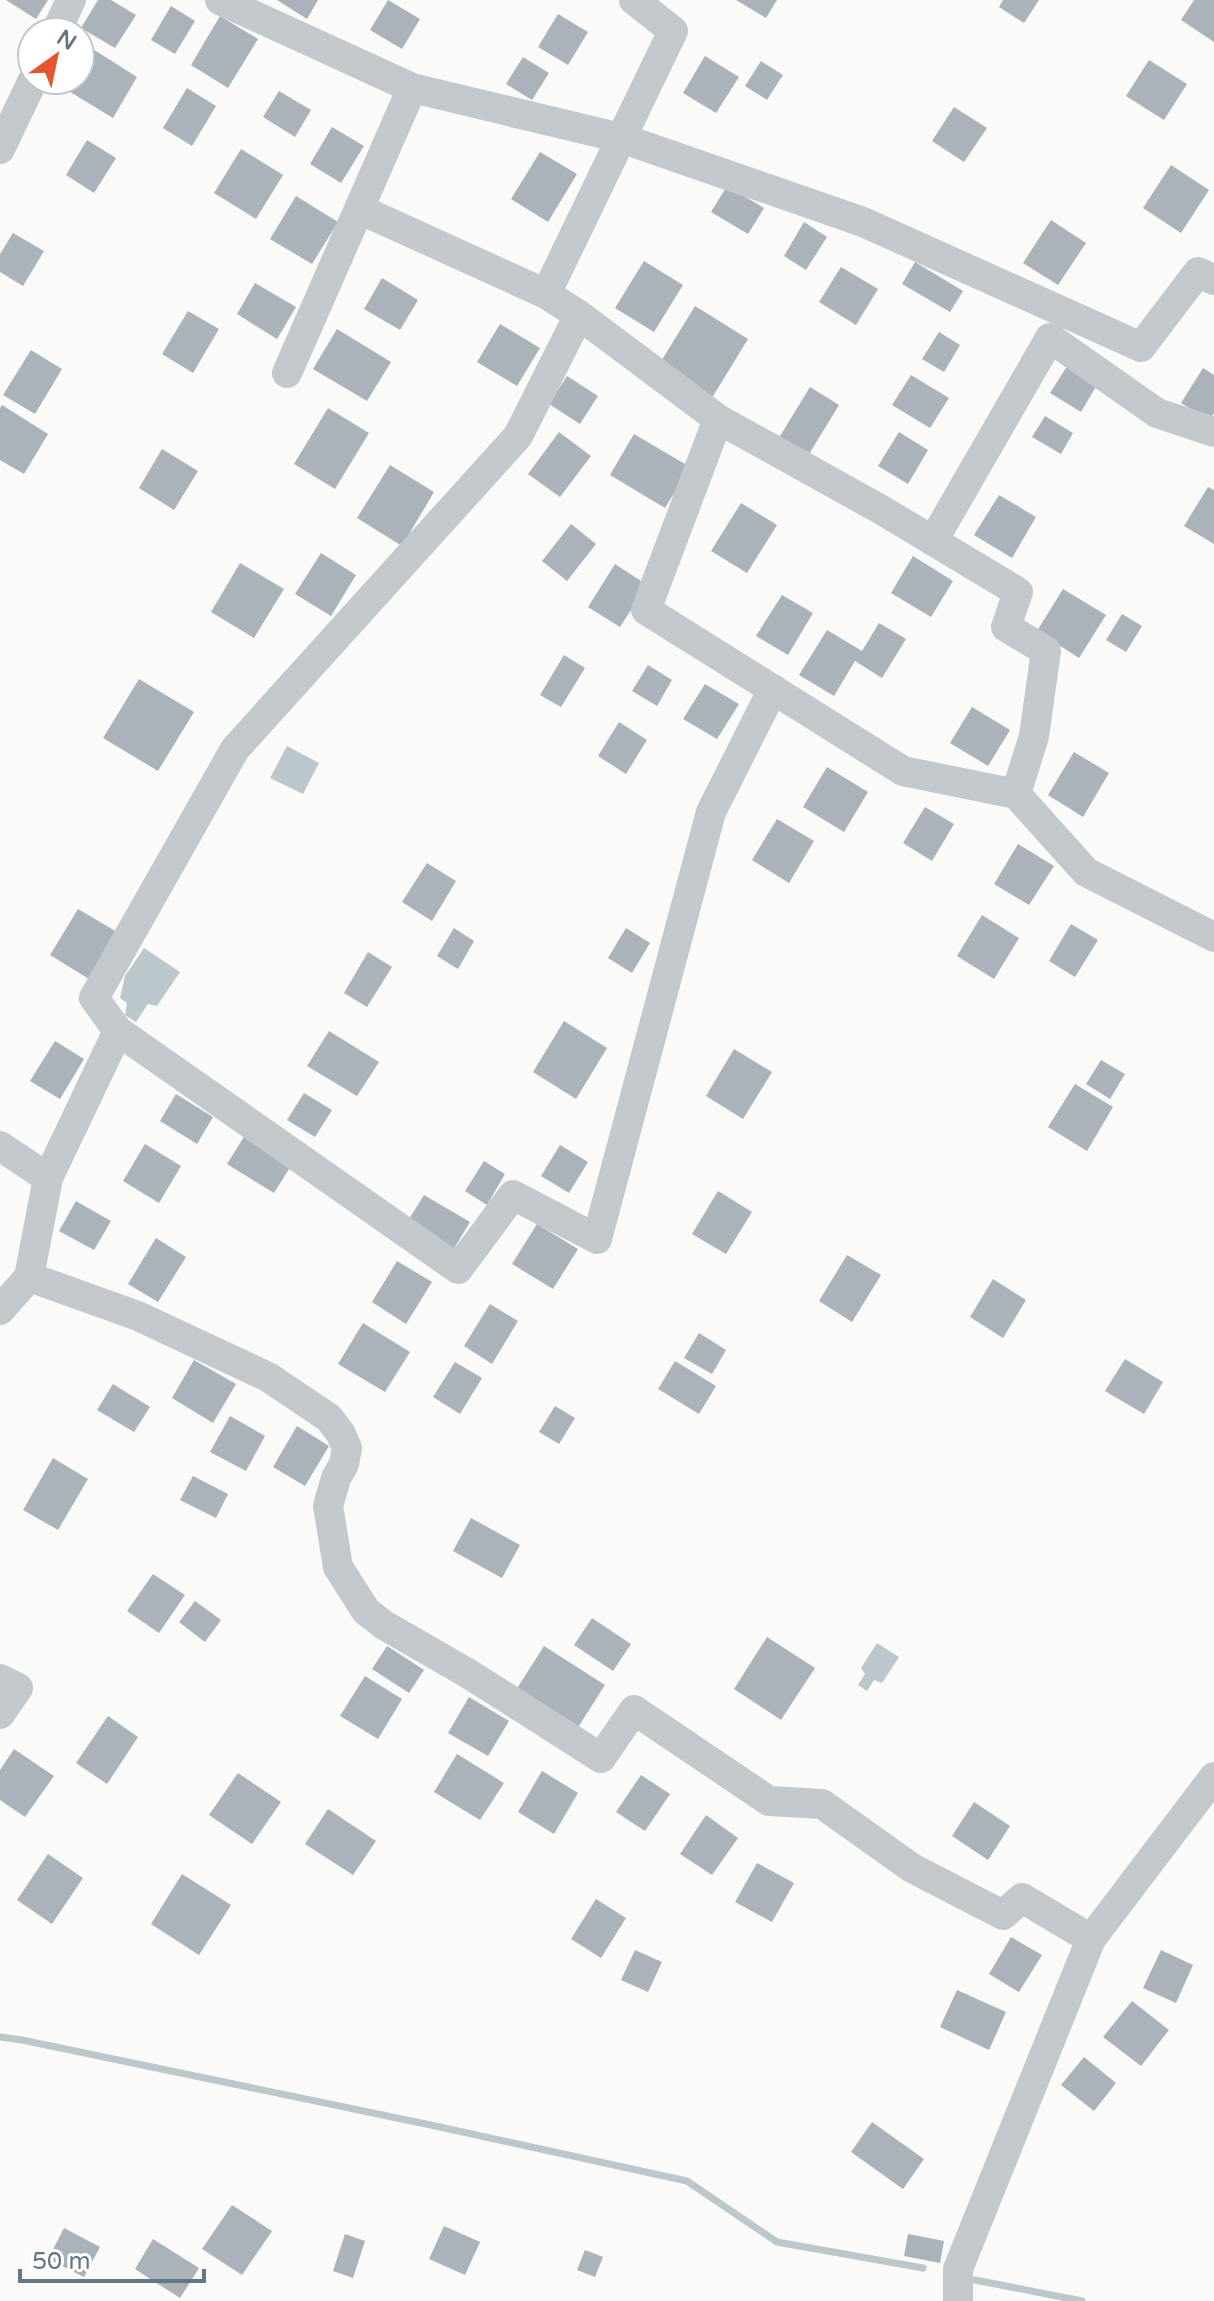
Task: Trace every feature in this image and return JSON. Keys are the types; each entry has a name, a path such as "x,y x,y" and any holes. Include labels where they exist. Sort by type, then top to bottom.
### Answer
{"street":[{"path":"220,0 412,88 621,138 863,222 1141,347 1209,272"},
{"path":"546,294 673,31 634,0"},
{"path":"287,373 412,88"},
{"path":"0,149 25,96"},
{"path":"359,209 546,294 579,315 718,419 1018,592 1006,627 1046,651 1034,736 1016,794"},
{"path":"579,315 518,436 235,749 94,998 118,1031 458,1269 513,1195 597,1239 711,812 773,689"},
{"path":"933,541 1050,338 1157,413 1214,432"},
{"path":"718,419 646,610 903,771 1016,794 1086,872 1214,937"},
{"path":"0,1310 29,1277 48,1178 118,1031"},
{"path":"0,1146 48,1178"},
{"path":"29,1277 138,1316 268,1377 329,1418 347,1448 328,1506 338,1567 366,1611 384,1625 469,1674 601,1758 634,1710 769,1801 822,1804 912,1868 1003,1915 1022,1898 1091,1939"},
{"path":"0,1679 18,1688 0,1714"},
{"path":"958,2301 958,2269 1091,1939 1214,1777"}],"shaded area":[{"path":"287,746 319,763 303,794 270,778"},
{"path":"144,948 180,972 157,1006 148,1004 136,1022 125,1015 127,1003 120,998 125,976"},
{"path":"877,1643 899,1657 882,1683 874,1680 867,1691 858,1685 865,1674 861,1668"}],"building":[{"path":"6,0 48,0 38,16 31,16"},
{"path":"98,0 111,0 136,15 115,48 96,37 96,16 88,16"},
{"path":"277,0 318,0 307,19"},
{"path":"388,0 420,19 402,49 370,30"},
{"path":"736,0 777,0 766,18"},
{"path":"1003,0 1039,0 1024,23 999,7"},
{"path":"1194,0 1214,0 1214,42 1181,20"},
{"path":"171,6 195,21 175,54 151,40"},
{"path":"558,14 588,32 568,65 538,47"},
{"path":"220,16 258,39 228,88 191,65"},
{"path":"96,51 137,77 113,118 77,96 96,96"},
{"path":"705,56 739,77 716,113 683,93"},
{"path":"523,57 549,73 532,100 506,84"},
{"path":"1149,60 1187,84 1164,120 1126,96"},
{"path":"761,61 783,75 767,100 745,86"},
{"path":"187,88 216,106 192,146 163,128"},
{"path":"279,91 311,110 295,137 263,117"},
{"path":"954,107 987,128 964,162 932,141"},
{"path":"332,127 364,146 341,183 310,164"},
{"path":"87,140 116,158 94,193 66,175"},
{"path":"241,149 283,175 256,219 214,193"},
{"path":"540,152 577,174 548,222 511,199"},
{"path":"1171,165 1209,190 1181,233 1143,208"},
{"path":"727,186 764,208 748,234 711,212"},
{"path":"296,196 338,222 312,264 270,239"},
{"path":"1051,220 1086,243 1058,285 1023,263"},
{"path":"804,222 827,237 806,270 784,256"},
{"path":"13,233 44,251 23,286 0,272 0,254"},
{"path":"644,261 683,285 654,332 615,308"},
{"path":"915,262 963,291 950,312 902,284"},
{"path":"841,267 878,289 856,325 819,302"},
{"path":"382,278 418,300 400,330 364,309"},
{"path":"255,283 296,307 277,339 237,314"},
{"path":"695,306 748,339 710,401 657,368"},
{"path":"188,311 219,329 193,373 162,354"},
{"path":"500,324 540,348 517,386 477,362"},
{"path":"337,329 391,362 367,401 313,369"},
{"path":"939,332 960,345 944,372 922,359"},
{"path":"31,350 62,369 35,414 3,395"},
{"path":"1071,360 1101,378 1081,412 1050,393"},
{"path":"1203,368 1214,375 1214,413 1209,421 1181,403"},
{"path":"911,375 949,398 930,428 892,405"},
{"path":"567,376 598,396 580,424 549,404"},
{"path":"810,387 839,405 806,459 777,441"},
{"path":"2,405 48,434 24,474 0,460"},
{"path":"328,408 369,433 335,489 294,464"},
{"path":"1045,416 1073,433 1061,454 1032,437"},
{"path":"559,432 591,456 560,497 528,474"},
{"path":"899,432 928,450 908,484 878,466"},
{"path":"634,434 690,467 665,508 610,475"},
{"path":"162,449 198,471 174,510 139,488"},
{"path":"390,465 434,492 402,546 357,518"},
{"path":"1208,487 1214,490 1214,544 1184,526"},
{"path":"999,495 1036,517 1012,558 974,535"},
{"path":"741,503 777,525 747,573 711,551"},
{"path":"571,524 596,544 567,581 542,561"},
{"path":"321,553 356,575 331,616 295,594"},
{"path":"913,556 953,581 931,617 891,593"},
{"path":"240,563 284,589 254,638 211,612"},
{"path":"615,564 647,585 620,627 588,607"},
{"path":"1063,589 1106,615 1079,658 1037,631"},
{"path":"782,595 813,613 788,655 756,636"},
{"path":"1122,614 1142,626 1126,652 1106,640"},
{"path":"879,623 906,639 882,678 855,661 834,696 799,675 827,630 862,651"},
{"path":"564,655 585,668 561,707 540,695"},
{"path":"648,665 672,680 657,706 632,691"},
{"path":"139,679 194,712 158,771 103,738"},
{"path":"705,684 739,704 717,739 683,719"},
{"path":"972,707 1010,730 988,766 950,743"},
{"path":"619,722 647,740 626,774 598,756"},
{"path":"1074,752 1109,773 1083,817 1048,795"},
{"path":"827,767 868,792 844,832 803,807"},
{"path":"925,807 954,824 932,861 903,843"},
{"path":"777,819 814,841 789,883 752,860"},
{"path":"1018,844 1054,866 1029,905 994,884"},
{"path":"427,863 456,881 432,921 402,902"},
{"path":"78,909 117,932 89,979 50,955"},
{"path":"982,915 1019,938 994,979 957,956"},
{"path":"1071,924 1098,940 1075,977 1049,961"},
{"path":"454,928 474,941 458,969 437,956"},
{"path":"626,928 650,943 632,973 608,958"},
{"path":"368,952 392,967 367,1007 344,993"},
{"path":"564,1021 607,1048 576,1099 533,1072"},
{"path":"329,1031 379,1062 357,1096 307,1066"},
{"path":"55,1041 84,1059 60,1099 30,1081"},
{"path":"734,1049 772,1072 743,1119 706,1096"},
{"path":"1101,1060 1125,1074 1110,1099 1086,1084"},
{"path":"1075,1084 1113,1107 1087,1151 1048,1127"},
{"path":"304,1093 332,1110 315,1137 287,1120"},
{"path":"176,1094 213,1117 197,1144 160,1121"},
{"path":"247,1132 294,1161 274,1193 227,1164"},
{"path":"145,1144 181,1166 159,1203 123,1181"},
{"path":"560,1145 588,1162 569,1193 541,1176"},
{"path":"484,1161 505,1174 487,1205 465,1191"},
{"path":"718,1191 752,1212 726,1254 692,1234"},
{"path":"424,1195 470,1222 452,1252 406,1224"},
{"path":"76,1201 111,1221 94,1250 59,1231"},
{"path":"537,1224 578,1249 553,1289 512,1264"},
{"path":"156,1238 186,1257 158,1302 128,1284"},
{"path":"847,1255 881,1275 852,1322 819,1301"},
{"path":"397,1261 432,1282 406,1324 372,1302"},
{"path":"993,1279 1026,1300 1003,1338 970,1317"},
{"path":"490,1304 518,1321 492,1364 464,1346"},
{"path":"363,1323 410,1352 385,1392 338,1364"},
{"path":"699,1333 726,1350 712,1374 684,1358"},
{"path":"1125,1359 1163,1382 1144,1414 1105,1391"},
{"path":"194,1360 236,1384 213,1423 172,1398"},
{"path":"675,1361 716,1386 699,1414 658,1389"},
{"path":"455,1362 482,1378 460,1414 433,1397"},
{"path":"113,1384 150,1407 134,1432 97,1410"},
{"path":"555,1406 575,1418 559,1444 539,1432"},
{"path":"230,1416 265,1436 246,1471 210,1452"},
{"path":"297,1426 329,1446 305,1486 273,1467"},
{"path":"53,1458 88,1479 58,1530 23,1510"},
{"path":"193,1476 228,1494 216,1518 180,1500"},
{"path":"471,1518 520,1545 502,1578 453,1551"},
{"path":"153,1574 185,1595 159,1633 127,1611"},
{"path":"195,1601 221,1620 205,1642 179,1622"},
{"path":"592,1618 631,1644 613,1671 574,1645"},
{"path":"767,1637 815,1668 781,1720 734,1689"},
{"path":"387,1646 424,1670 409,1693 372,1669"},
{"path":"544,1646 605,1685 577,1729 516,1690"},
{"path":"365,1676 402,1699 378,1739 340,1716"},
{"path":"469,1697 509,1721 488,1756 448,1733"},
{"path":"108,1716 138,1737 107,1784 76,1763"},
{"path":"14,1749 54,1776 25,1817 0,1800 0,1770"},
{"path":"457,1754 504,1783 480,1820 434,1792"},
{"path":"542,1771 578,1793 554,1834 518,1812"},
{"path":"238,1773 281,1802 252,1844 209,1815"},
{"path":"641,1775 670,1794 645,1831 616,1812"},
{"path":"974,1802 1010,1826 988,1860 952,1836"},
{"path":"328,1809 376,1841 353,1875 305,1844"},
{"path":"706,1815 738,1838 712,1875 680,1854"},
{"path":"48,1854 83,1878 52,1924 17,1900"},
{"path":"757,1863 794,1883 772,1922 735,1902"},
{"path":"182,1874 231,1905 199,1955 151,1924"},
{"path":"596,1899 626,1918 601,1958 571,1939"},
{"path":"1011,1937 1042,1955 1019,1992 989,1974"},
{"path":"635,1950 662,1962 648,1992 621,1980"},
{"path":"1161,1950 1193,1965 1176,2003 1143,1988"},
{"path":"957,1990 1006,2012 989,2050 940,2027"},
{"path":"1132,2001 1169,2030 1141,2066 1103,2037"},
{"path":"1084,2057 1116,2083 1094,2111 1061,2085"},
{"path":"872,2122 924,2159 903,2189 851,2152"},
{"path":"232,2205 272,2231 242,2275 202,2249"},
{"path":"444,2226 480,2242 465,2275 429,2259"},
{"path":"64,2228 100,2247 84,2277 48,2259"},
{"path":"345,2234 365,2241 353,2278 333,2271"},
{"path":"908,2234 944,2241 940,2263 904,2256"},
{"path":"153,2239 199,2268 180,2298 135,2269"},
{"path":"585,2250 603,2257 595,2277 577,2270"}],"waterway":[{"path":"0,2037 687,2181 777,2242 923,2268"},
{"path":"975,2280 1082,2301"}]}
